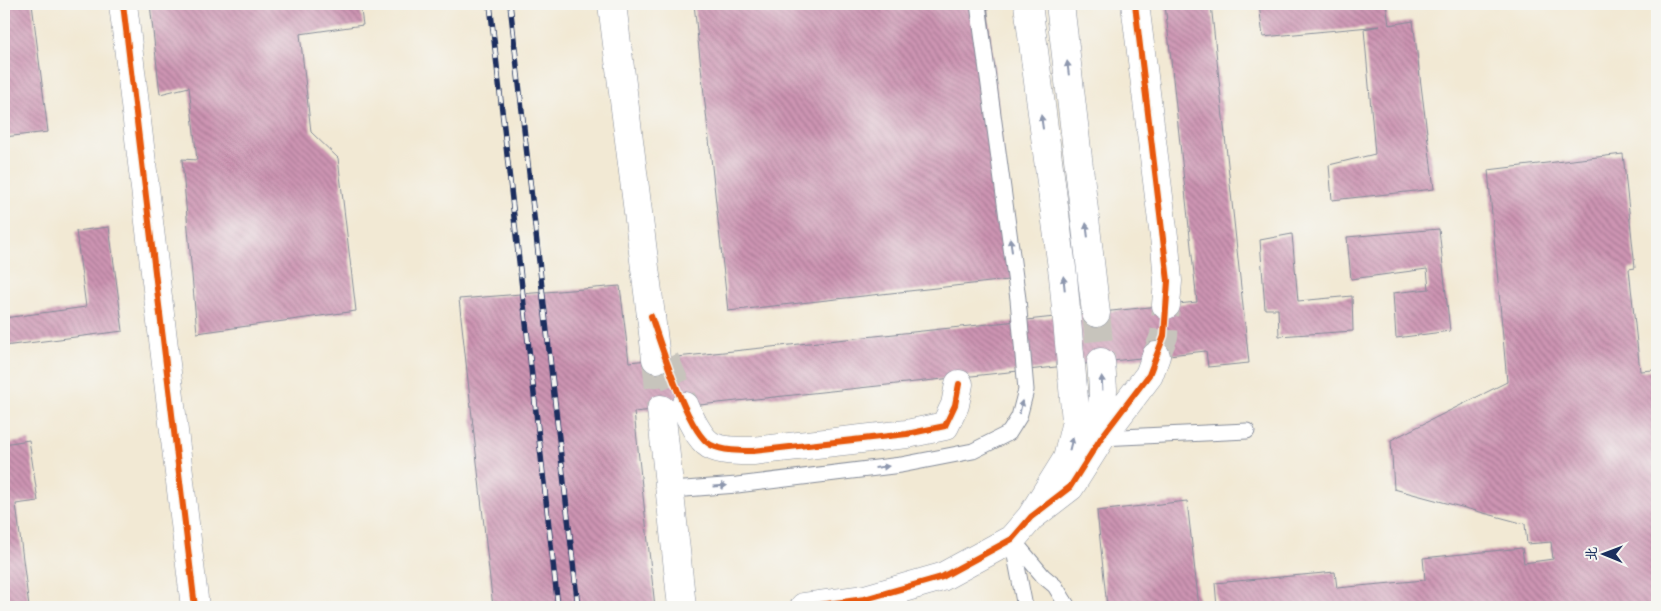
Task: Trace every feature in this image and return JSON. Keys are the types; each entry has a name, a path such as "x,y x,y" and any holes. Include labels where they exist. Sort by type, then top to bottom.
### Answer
{"street":[{"path":"123,4 195,607"},
{"path":"612,4 651,316 661,359"},
{"path":"804,607 866,599 942,577 1012,539 1031,517 1067,459 1076,421 1063,276 1028,4"},
{"path":"1060,4 1096,313"},
{"path":"1135,4 1167,293"},
{"path":"1031,517 1070,487 1101,438 1149,375 1156,356"},
{"path":"1101,362 1103,389 1101,438"},
{"path":"682,607 672,490 673,407 692,423 710,445 734,450 754,451 908,434 945,426 956,405 959,384"}],"lane":[{"path":"672,490 737,485 901,465 973,451 1009,433 1019,417 1026,390 1018,299 978,4"},
{"path":"1101,438 1247,431"},
{"path":"1012,539 1025,607"},
{"path":"1012,539 1043,576 1054,586 1068,607"}],"building":[{"path":"4,4 32,4 48,132 4,137"},
{"path":"150,4 360,4 363,25 300,34 311,132 338,158 356,311 197,333 182,159 197,160 189,87 160,94"},
{"path":"694,4 987,4 1017,279 728,311"},
{"path":"1165,4 1211,4 1249,363 1208,367 1206,351 634,412 655,607 493,607 459,299 620,286 629,362 1197,302"},
{"path":"1259,4 1386,4 1389,25 1413,21 1434,189 1332,200 1329,165 1375,154 1364,29 1380,26 1263,37"},
{"path":"1623,154 1635,268 1629,269 1640,371 1654,370 1657,399 1657,501 1654,502 1657,526 1657,607 1217,607 1215,583 1335,572 1337,588 1425,580 1423,558 1522,548 1524,563 1553,559 1551,542 1527,544 1525,524 1394,489 1391,440 1507,382 1488,170"},
{"path":"109,227 123,331 4,346 4,318 86,307 76,231"},
{"path":"1439,229 1450,331 1396,338 1393,293 1429,289 1427,269 1351,279 1347,237"},
{"path":"1292,234 1298,301 1352,296 1353,331 1279,336 1278,309 1265,309 1260,240"},
{"path":"29,440 38,501 16,504 29,607 4,607 4,444"},
{"path":"1187,501 1199,607 1107,607 1097,511"}],"tunnel":[{"path":"1156,356 1164,336 1166,305"},
{"path":"1096,313 1101,362"},
{"path":"656,359 661,409"},
{"path":"665,359 685,406"}],"railway":[{"path":"490,4 558,607"},
{"path":"510,4 578,607"}],"cycle path":[{"path":"123,4 195,607"},
{"path":"804,607 865,599 942,577 1012,539 1031,517 1070,487 1101,438 1149,375 1164,336 1168,281 1135,4"},
{"path":"651,316 676,386 693,424 702,437 711,445 721,448 753,451 907,434 945,426 955,405 959,384"}]}
